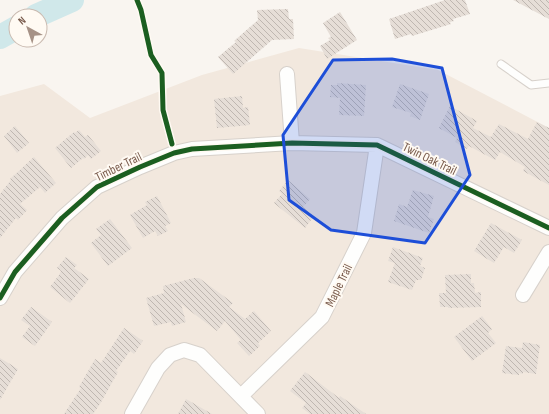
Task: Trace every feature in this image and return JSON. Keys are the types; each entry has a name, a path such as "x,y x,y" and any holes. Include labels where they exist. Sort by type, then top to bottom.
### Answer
{"street":[{"path":"287,74 292,143"},
{"name":"Twin Oak Trail","path":"292,143 377,145 549,228"},
{"name":"Timber Trail","path":"0,298 15,272 62,218 97,188 140,167 174,153 186,150 292,143"},
{"name":"Maple Trail","path":"242,396 322,317 364,233 377,145"},
{"path":"523,295 549,252"},
{"path":"132,414 158,368 170,355 184,350 200,354 258,414"}],"lane":[{"path":"501,64 531,84 549,83"}],"highlighted area":[{"path":"392,59 442,68 470,175 425,243 331,230 289,200 283,135 333,60"}],"shaded area":[{"path":"299,48 438,70 549,128 549,414 0,414 0,96 44,84 90,118 202,75"}],"building":[{"path":"445,0 465,0 470,14 453,19 454,21 450,22 451,24 412,36 411,34 395,39 389,19"},
{"path":"513,0 549,0 549,19"},
{"path":"288,9 289,19 293,19 294,39 272,40 233,74 218,57 236,42 234,41 258,20 257,10"},
{"path":"340,12 357,40 327,59 320,46 330,40 328,38 331,37 323,23"},
{"path":"337,83 366,85 364,116 339,115 340,98 330,97 331,85 337,85"},
{"path":"400,84 429,94 420,120 410,116 411,113 392,107"},
{"path":"242,96 243,108 248,107 250,125 217,128 214,99"},
{"path":"450,106 477,121 473,128 491,137 499,124 528,139 537,122 549,128 549,185 523,171 525,167 500,152 495,160 469,146 467,149 455,142 457,138 439,128"},
{"path":"15,126 29,143 17,153 4,136"},
{"path":"79,130 85,137 88,135 101,151 91,159 88,155 71,168 55,148 74,132 75,133"},
{"path":"34,157 56,183 45,193 40,187 20,204 27,210 18,220 16,218 0,238 0,194 11,180 10,179"},
{"path":"288,180 310,199 303,207 314,216 305,228 274,203 282,194 279,191"},
{"path":"413,190 434,196 428,217 434,219 429,233 394,221 399,204 407,207"},
{"path":"157,196 171,223 165,226 168,231 158,236 155,231 143,238 130,215 147,205 145,202"},
{"path":"110,219 132,248 108,266 91,243 101,235 96,229"},
{"path":"491,223 522,240 514,253 504,247 494,263 474,251"},
{"path":"393,247 423,258 420,266 425,268 421,280 416,280 412,290 388,282 395,263 388,261"},
{"path":"66,257 77,265 74,268 89,279 70,303 50,287 61,271 57,268"},
{"path":"471,274 471,283 474,283 475,293 481,292 481,307 440,307 439,293 446,293 445,275"},
{"path":"199,278 233,303 229,307 245,319 254,311 271,331 258,343 260,346 249,356 237,343 241,340 225,321 217,331 181,304 186,322 172,326 171,322 154,326 146,298 164,293 163,286"},
{"path":"31,307 52,322 35,346 22,337 30,326 21,320"},
{"path":"482,316 492,329 488,333 496,343 472,361 454,337"},
{"path":"124,328 143,341 134,354 130,351 116,371 118,372 100,404 93,414 64,414 81,388 79,387 95,359 101,363"},
{"path":"523,342 540,345 536,374 523,372 523,374 519,373 519,375 502,373 506,346 522,348"},
{"path":"0,358 18,369 0,400"},
{"path":"305,372 339,398 340,396 366,414 310,414 302,408 306,403 290,391"},
{"path":"186,399 212,414 178,414"}],"waterway":[{"path":"48,11 72,0"},
{"path":"0,37 8,32"}],"cycle path":[{"path":"137,0 141,10 151,55 162,73 163,110 172,144"},
{"path":"0,298 15,272 62,218 97,187 174,153 192,149 292,143 377,145 549,228"}]}
